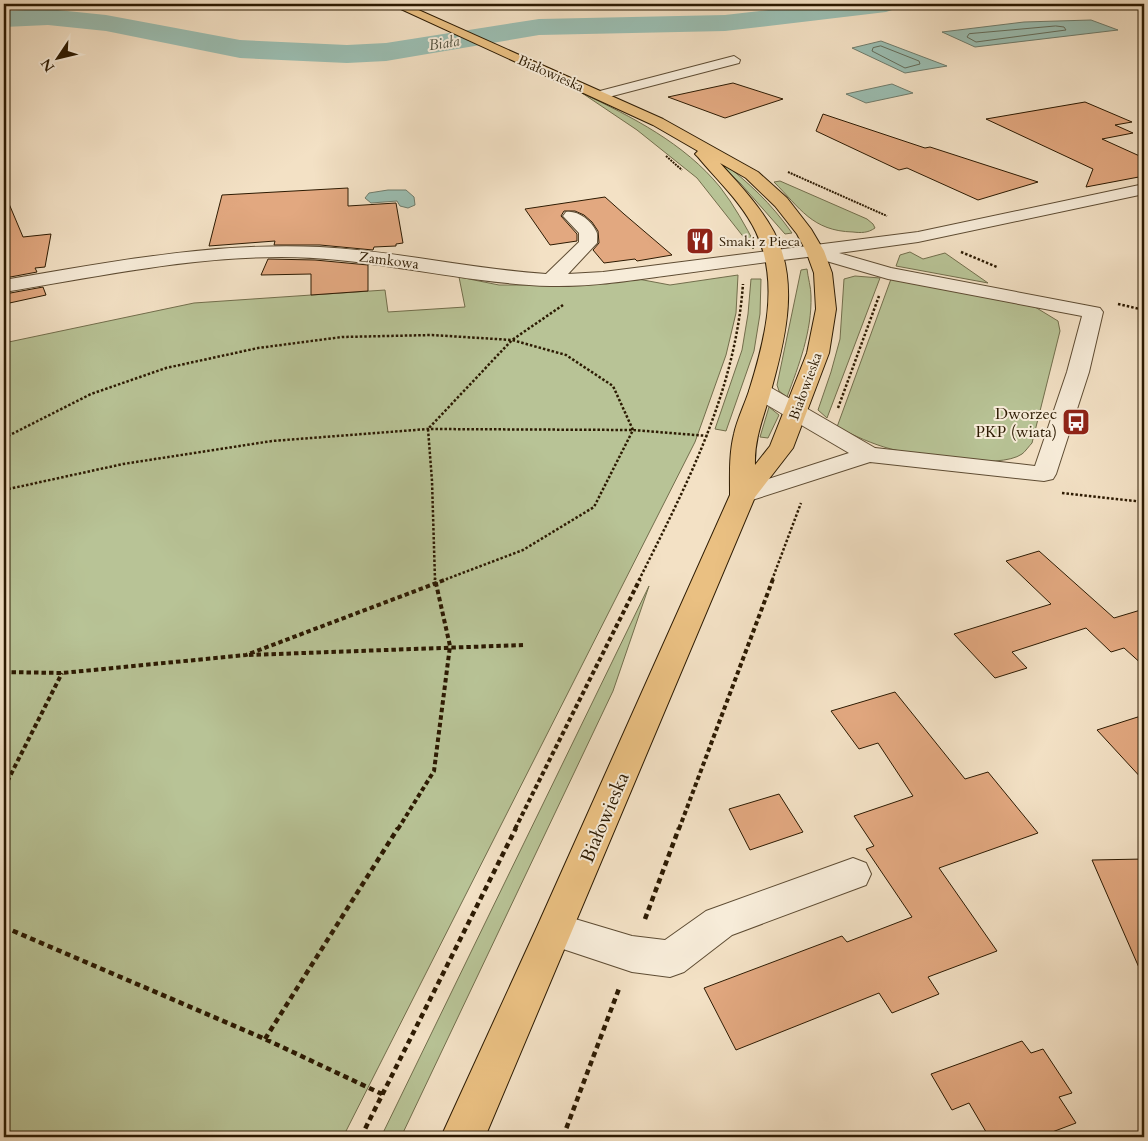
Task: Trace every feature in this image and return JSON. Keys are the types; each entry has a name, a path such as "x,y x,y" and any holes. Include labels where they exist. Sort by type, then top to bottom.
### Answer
{"main road":[{"name":"Białowieska","path":"396,4 658,122 752,174 782,202 805,233 815,251 822,273 826,309 818,353 781,448 742,495 555,930 463,1137"},
{"name":"Białowieska","path":"693,142 746,204 764,231 775,256 780,285 777,319 760,391 744,441 742,495"}],"street":[{"path":"601,95 734,60"},
{"name":"Zamkowa","path":"4,286 139,262 196,254 252,251 321,253 385,259 496,275 551,280 603,278 918,237 1144,189"},
{"path":"551,280 588,243 588,232 572,216"},
{"path":"742,495 869,455 1044,474 1078,372 1093,312 888,273 815,251"},
{"path":"760,391 869,455"},
{"path":"555,930 632,954 670,959 719,923 853,874"}],"path":[{"path":"663,154 685,171"},
{"path":"780,169 888,216"},
{"path":"265,1039 434,771 450,646 435,583 432,481 428,429 512,340 603,278"},
{"path":"360,1137 693,472 708,436 734,354 742,314 743,280"},
{"path":"836,416 882,288"},
{"path":"1137,308 1144,310"},
{"path":"4,438 91,394 166,368 258,348 352,337 432,334 512,340 566,355 613,386 633,430"},
{"path":"4,490 123,464 272,441 428,429 633,430 708,436"},
{"path":"246,655 523,550 594,507 633,430"},
{"path":"1057,493 1144,502"},
{"path":"563,1137 801,501 807,496"},
{"path":"4,672 62,673 246,655 523,644"},
{"path":"4,788 62,673"},
{"path":"4,926 265,1039 382,1094"}],"green space":[{"path":"582,93 656,132 674,144 706,171 720,187 739,215 756,246 753,249 697,178 637,130"},
{"path":"716,160 720,160 759,194 792,233 785,234 741,184"},
{"path":"780,181 867,219 875,228 867,232 839,231 817,223 800,209 774,182"},
{"path":"910,252 923,259 945,253 988,283 896,266 900,255"},
{"path":"807,269 811,293 811,309 807,335 787,397 779,391 777,385 801,270"},
{"path":"738,275 736,313 726,355 695,442 343,1137 4,1137 4,343 194,303 385,290 388,312 465,307 459,277 499,285 568,285 638,279 670,285"},
{"path":"855,276 880,278 827,418 818,410 840,339 844,279"},
{"path":"751,279 761,279 760,314 754,351 726,431 715,429 742,350"},
{"path":"891,279 1035,307 1058,321 1060,331 1032,443 1022,454 1011,459 996,461 938,458 884,447 837,427"},
{"path":"769,407 779,415 768,438 760,437"},
{"path":"649,586 613,691 401,1137 381,1137"}],"water":[{"path":"1091,20 1118,30 975,47 942,32 1024,22"},
{"path":"881,41 947,66 905,73 852,48"},
{"path":"892,84 913,93 866,103 846,94"},
{"path":"406,190 414,197 415,205 408,208 400,206 397,201 371,203 365,198 369,193"}],"building":[{"path":"733,83 783,99 725,118 668,97"},
{"path":"1085,102 1132,122 1115,125 1133,133 1102,139 1144,158 1144,176 1086,187 1093,169 986,119"},
{"path":"823,114 925,148 930,147 1038,182 978,200 907,168 899,170 816,131"},
{"path":"348,188 348,206 396,203 403,243 396,244 396,246 374,247 373,250 320,245 274,245 275,241 209,246 222,195"},
{"path":"605,197 672,255 637,261 635,259 604,263 593,250 599,243 598,231 584,215 575,211 564,211 561,216 577,234 577,241 550,245 525,209"},
{"path":"7,199 23,237 51,234 45,267 35,268 37,272 5,278"},
{"path":"268,259 315,260 368,265 368,291 311,295 311,274 261,275"},
{"path":"43,287 46,295 5,304 5,294"},
{"path":"1039,551 1114,618 1144,609 1144,666 1124,648 1111,652 1086,628 1012,652 1027,668 995,678 954,634 1051,604 1006,561"},
{"path":"895,692 965,779 988,772 1038,833 939,868 997,951 928,977 939,994 892,1013 879,993 736,1050 704,988 842,936 847,942 912,917 866,849 874,846 854,816 913,796 878,743 859,749 831,711"},
{"path":"1144,715 1144,781 1097,730"},
{"path":"779,794 803,832 750,850 729,809"},
{"path":"1144,859 1144,979 1092,860"},
{"path":"1022,1041 1031,1053 1043,1049 1072,1093 1059,1097 1076,1123 1039,1137 989,1137 969,1103 952,1110 931,1074"}],"waterway":[{"name":"Biała","path":"4,19 48,17 106,23 240,49 347,54 386,52 539,27 725,23 886,4"}],"place":[{"name":"Smaki z Pieca","path":"700,241"},
{"name":"Dworzec PKP (wiata)","path":"1076,422"}]}
